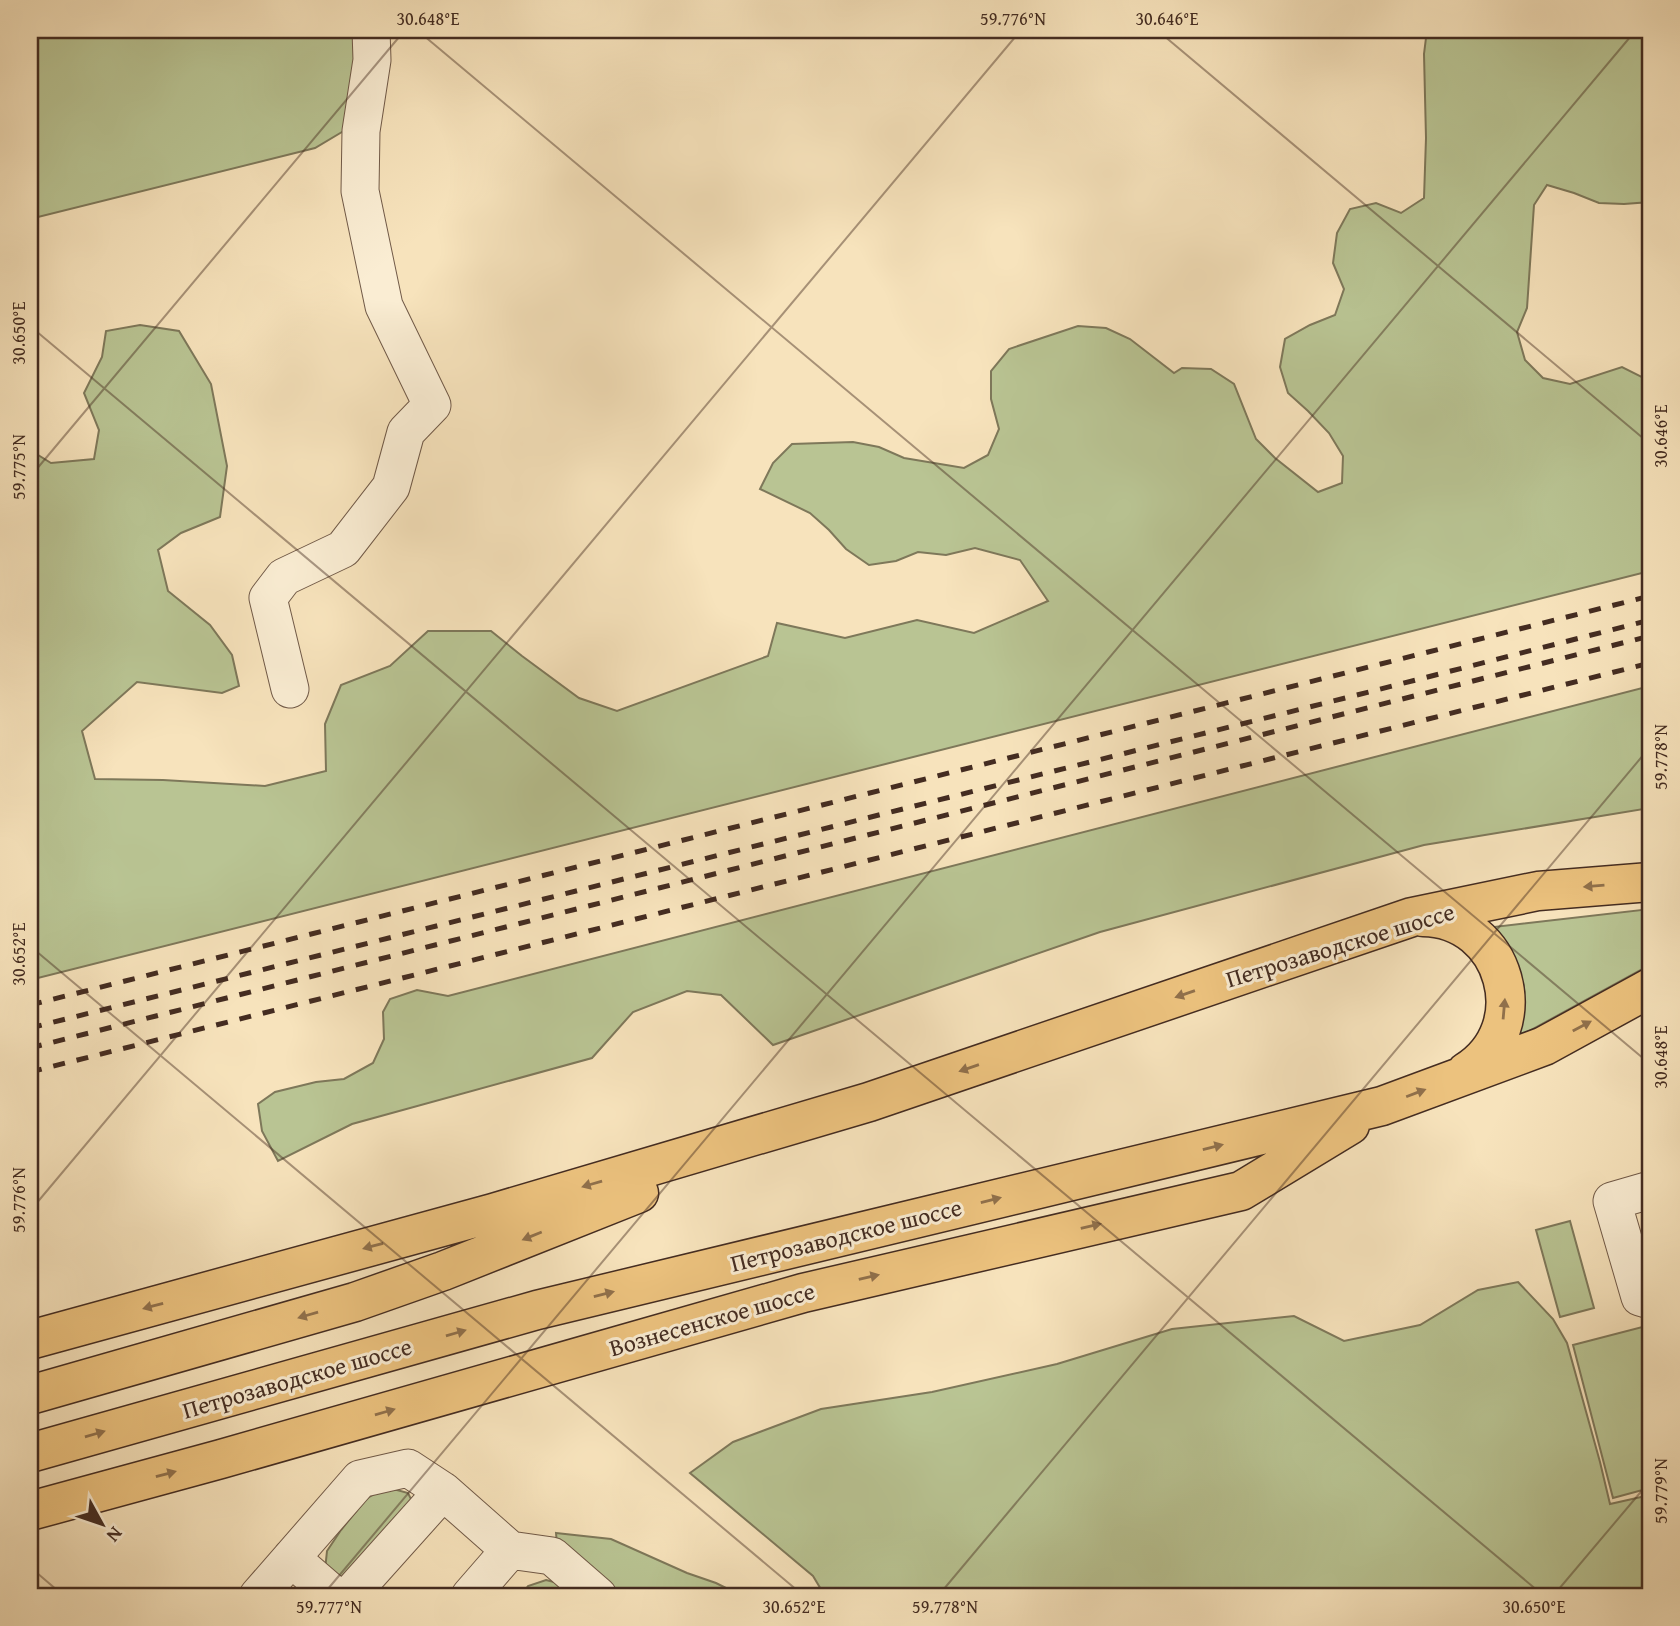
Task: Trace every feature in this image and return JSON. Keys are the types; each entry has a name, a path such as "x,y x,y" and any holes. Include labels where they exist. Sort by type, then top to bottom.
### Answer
{"main road":[{"name":"Петрозаводское шоссе","path":"30,1340 492,1213 869,1102 1412,917 1538,891 1650,882"},
{"path":"1412,917 1432,917 1452,922 1470,932 1485,945 1496,961 1503,981 1506,1001 1496,1040 1469,1070 1451,1079"},
{"name":"Петрозаводское шоссе","path":"30,1453 537,1310 1382,1106 1544,1046 1650,988"},
{"path":"30,1395 368,1297 443,1271 869,1102"},
{"name":"Вознесенское шоссе","path":"30,1511 803,1293 1241,1191 1382,1106"}],"lane":[{"path":"290,689 268,598 284,577 344,549 391,487 406,432 432,405 384,306 360,191 361,131 372,60 371,30"},
{"path":"1650,1190 1612,1201 1640,1297 1650,1300"},
{"path":"258,1596 360,1479 408,1468 443,1492 510,1550 552,1556 598,1596"},
{"path":"349,1596 443,1492"},
{"path":"470,1596 510,1550"},
{"path":"291,1559 335,1596"}],"green space":[{"path":"30,30 361,30 352,126 315,148 30,219"},
{"path":"1427,30 1650,30 1650,202 1599,203 1547,185 1534,205 1527,308 1517,332 1525,360 1543,378 1570,384 1622,367 1650,381 1650,571 30,980 30,450 51,463 94,459 99,430 84,393 102,357 106,331 140,325 179,331 211,384 227,466 220,517 181,533 158,550 168,591 210,625 232,655 239,686 222,693 137,682 82,731 95,779 265,786 326,771 325,724 341,685 390,666 428,631 491,631 579,698 617,711 768,656 777,623 845,638 917,620 974,633 1048,601 1020,560 975,548 946,555 918,552 896,561 869,565 846,549 810,513 760,489 773,463 792,444 853,442 879,447 904,458 964,468 988,455 999,429 991,399 991,371 1009,349 1078,326 1106,328 1130,339 1174,373 1182,368 1211,369 1234,384 1256,439 1275,458 1318,492 1342,483 1343,456 1329,433 1288,393 1280,367 1285,339 1335,315 1344,289 1333,263 1337,233 1350,209 1376,203 1401,213 1424,198 1424,54"},
{"path":"1650,686 1650,808 1424,845 1100,932 773,1045 721,995 687,991 633,1012 592,1058 352,1124 278,1161 262,1131 258,1104 275,1092 316,1082 344,1079 373,1063 384,1039 383,1012 390,999 417,990 448,996"},
{"path":"1650,909 1650,965 1520,1036 1485,928"},
{"path":"1570,1221 1594,1308 1560,1317 1536,1230"},
{"path":"1518,1282 1553,1319 1567,1343 1610,1504 1650,1495 1650,1596 825,1596 813,1576 690,1473 733,1442 821,1409 932,1392 1057,1364 1172,1329 1294,1316 1344,1341 1420,1325 1478,1290"},
{"path":"1650,1325 1650,1488 1613,1498 1573,1345"},
{"path":"386,1487 408,1493 413,1503 362,1565 336,1582 325,1570 327,1551 366,1499"},
{"path":"556,1533 611,1539 742,1596 621,1596 557,1544"},
{"path":"546,1580 562,1584 576,1596 521,1596 528,1586"}],"railway":[{"path":"30,1005 1650,596"},
{"path":"30,1028 1650,620"},
{"path":"30,1048 1650,636"},
{"path":"30,1072 1650,663"}]}
